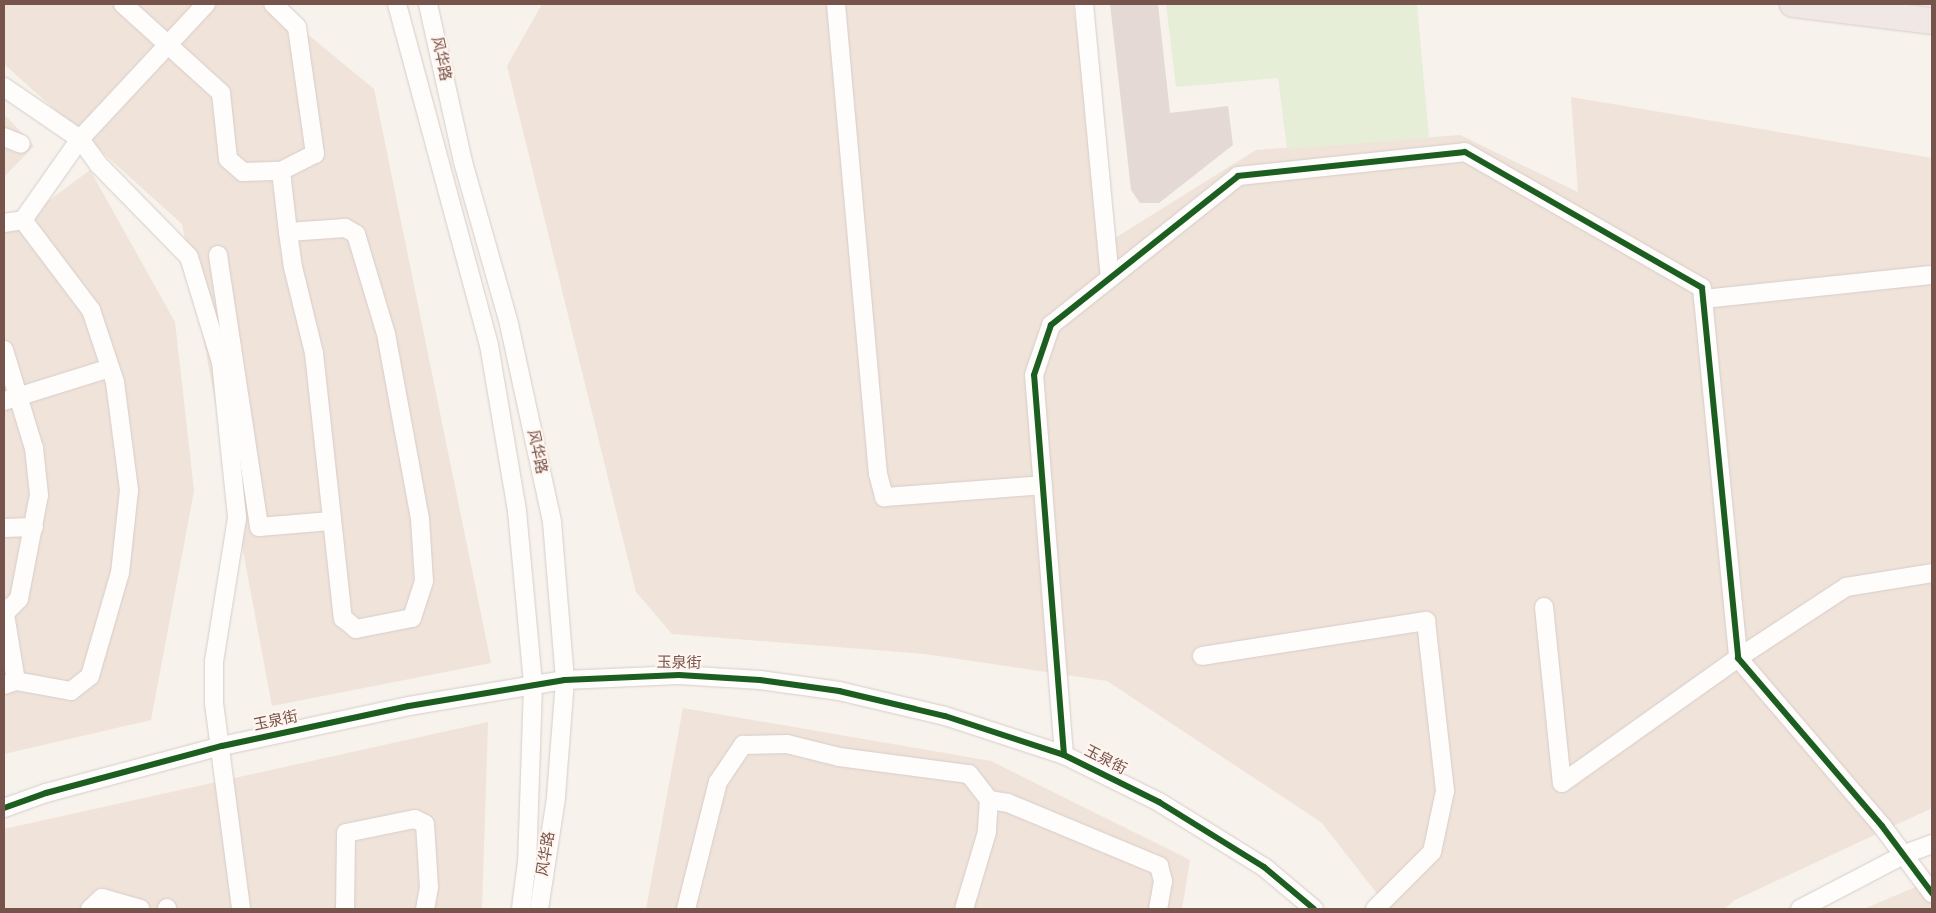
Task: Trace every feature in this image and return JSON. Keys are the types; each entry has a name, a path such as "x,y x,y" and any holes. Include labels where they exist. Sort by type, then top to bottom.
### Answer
{"highway":[{"path":"1794,4 1932,21"},
{"path":"1919,4 1932,5"}],"street":[{"path":"123,4 170,42 221,93 228,159 243,172 280,171 315,154 297,27 273,4"},
{"path":"4,223 23,220 80,139 206,4"},
{"path":"397,4 489,345 517,511 533,685 527,862 521,909"},
{"name":"风华路","path":"428,4 463,162 509,324 552,522 565,680 556,798 539,909"},
{"path":"836,4 878,474 884,497 1043,484"},
{"path":"1084,4 1110,278"},
{"path":"4,87 80,139 98,164 189,257 221,362 236,518 214,662 214,703 222,746 241,909"},
{"path":"4,137 22,144"},
{"path":"1064,755 1034,375 1051,325 1238,176 1466,152 1702,288 1738,658 1905,854 1932,893"},
{"path":"280,171 288,232 314,353 343,618 356,628 412,618 424,580 420,519 386,334 356,234 345,228 288,232"},
{"path":"4,350 12,399 34,448 39,495 19,599 5,609 10,683 71,691 90,676 120,572 130,490 110,368 91,310 23,220"},
{"path":"218,255 260,527 331,521"},
{"path":"1703,299 1932,275"},
{"path":"12,399 110,368"},
{"path":"4,528 34,526"},
{"path":"1544,607 1562,783 1738,658 1846,587 1932,573"},
{"path":"1202,656 1426,621 1445,791 1432,852 1375,909"},
{"name":"玉泉街","path":"4,808 46,793 222,746 409,706 565,680 679,675 839,691 945,716 1064,755 1158,802 1264,867 1314,909"},
{"path":"686,909 718,782 743,745 787,744 839,757 969,774 990,800 1008,803 1159,866 1163,881 1158,909"},
{"path":"964,909 987,832 990,800"},
{"path":"345,909 346,833 415,819 426,824 429,887 425,909"},
{"path":"1800,909 1905,854 1932,844"},
{"path":"90,909 102,898 140,909"}],"shaded area":[{"path":"4,4 271,4 374,89 491,663 272,706 182,224 4,64"},
{"path":"542,4 1073,4 1107,243 1256,150 1460,135 1578,192 1571,97 1932,158 1932,808 1735,900 1724,909 1389,909 1321,822 1107,681 925,654 672,634 636,592 507,66"},
{"path":"4,114 34,146 4,177"},
{"path":"90,170 175,322 194,491 151,720 4,754 4,234"},
{"path":"683,708 991,761 1190,860 1182,909 646,909"},
{"path":"488,722 482,909 4,909 4,829"},
{"path":"1932,880 1932,909 1864,909 1866,908"}],"green space":[{"path":"1166,4 1417,4 1429,138 1287,149 1278,78 1176,87"}],"building":[{"path":"1110,4 1158,4 1170,113 1228,106 1233,145 1159,203 1140,203 1131,190"}],"cycle path":[{"path":"1064,755 1034,375 1051,325 1238,176 1465,152 1702,288 1738,658 1882,826 1932,893"},
{"path":"4,808 46,793 222,746 409,706 565,680 679,675 760,680 839,691 945,716 1064,755 1159,802 1264,867 1314,909"}]}
